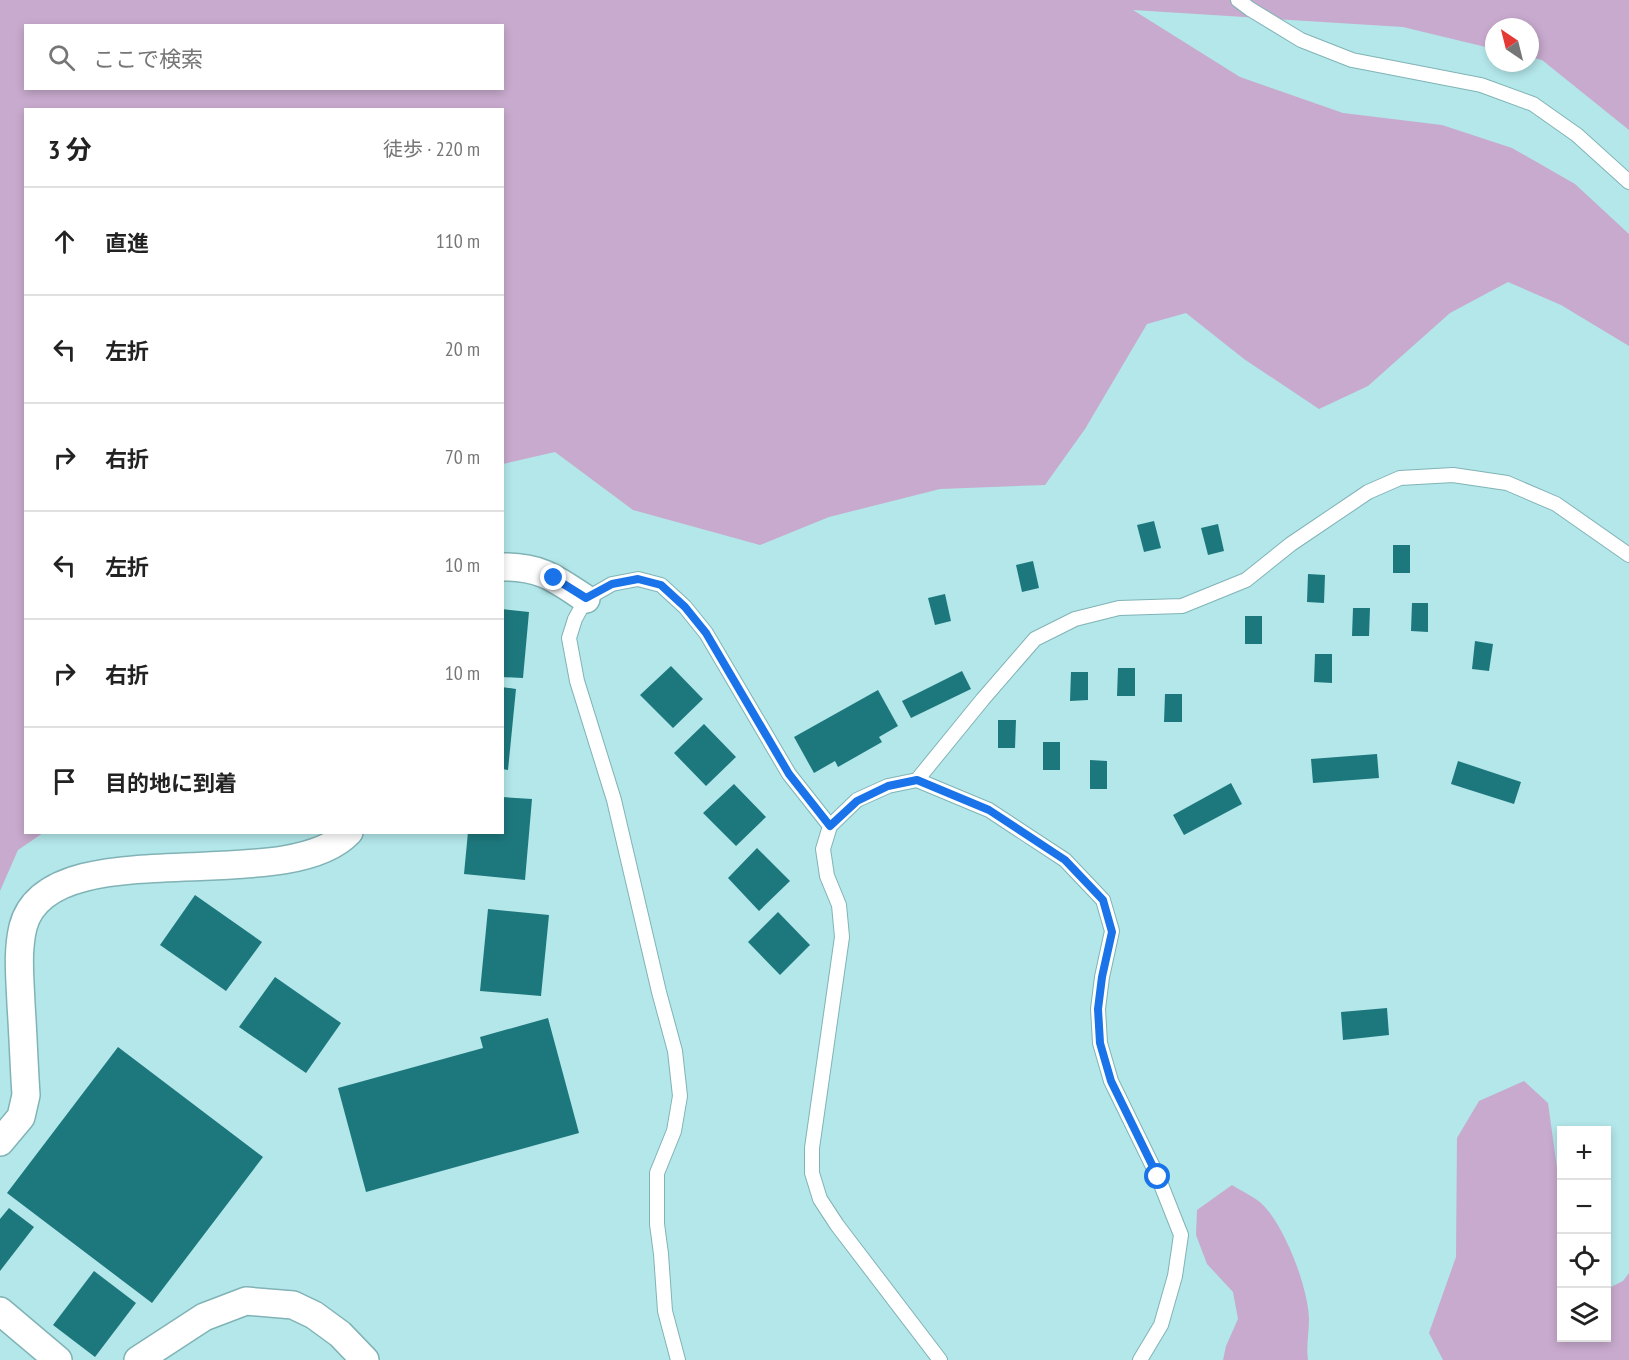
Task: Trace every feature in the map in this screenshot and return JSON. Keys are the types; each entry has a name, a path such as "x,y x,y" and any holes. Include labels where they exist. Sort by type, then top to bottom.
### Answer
{"street":[{"path":"504,567 524,566 554,578 586,598"},
{"path":"0,1142 21,1117 26,1095 19,957 24,925 37,901 56,886 82,876 279,860 315,853 347,834"},
{"path":"138,1360 204,1317 246,1301 293,1305 314,1315 340,1334 365,1360"},
{"path":"0,1311 58,1360"}],"lane":[{"path":"1238,0 1301,40 1352,60 1481,85 1533,104 1577,135 1629,182"},
{"path":"917,780 1035,639 1075,619 1119,608 1182,606 1246,579 1291,544 1368,492 1400,478 1453,475 1507,483 1556,504 1629,555"},
{"path":"678,1360 665,1311 657,1224 657,1173 674,1131 680,1095 675,1051 614,800 577,681 569,638 575,619 586,598 612,584 638,579 661,585 685,607 706,633 789,774 830,826"},
{"path":"940,1360 837,1225 820,1199 812,1173 812,1148 842,937 839,905 827,876 823,849 830,826 857,801 888,786 917,780 989,810 1065,860 1103,900 1112,932 1098,1009 1100,1043 1111,1081 1158,1177 1181,1234 1175,1276 1161,1325 1140,1360"}],"shaded area":[{"path":"0,0 1629,0 1629,130 1539,59 1539,18 1485,18 1485,47 1403,27 1133,10 1240,77 1343,113 1442,125 1512,148 1575,184 1629,234 1629,346 1561,305 1508,282 1450,313 1368,386 1319,409 1244,359 1186,313 1147,324 1085,429 1045,485 940,489 829,517 760,545 633,510 555,452 504,464 504,108 24,108 24,834 42,834 18,850 0,891"},
{"path":"1524,1081 1548,1103 1557,1168 1557,1342 1611,1342 1611,1287 1623,1281 1629,1273 1629,1360 1443,1360 1429,1333 1456,1257 1457,1138 1479,1101"},
{"path":"1232,1185 1263,1205 1279,1228 1294,1258 1308,1306 1308,1360 1223,1360 1226,1346 1238,1319 1233,1292 1207,1264 1196,1235 1197,1210"}],"building":[{"path":"1154,521 1161,548 1144,552 1137,525"},
{"path":"1218,524 1224,551 1208,555 1201,528"},
{"path":"1393,545 1410,545 1410,573 1393,573"},
{"path":"1033,561 1039,588 1022,592 1016,565"},
{"path":"1308,574 1325,575 1324,603 1307,602"},
{"path":"945,594 951,621 935,625 928,598"},
{"path":"1412,603 1428,603 1428,632 1411,631"},
{"path":"1353,608 1370,608 1369,636 1352,636"},
{"path":"504,609 529,612 523,678 504,677"},
{"path":"1245,616 1262,616 1262,644 1245,644"},
{"path":"1475,641 1493,644 1489,671 1472,669"},
{"path":"1315,654 1332,654 1332,683 1314,682"},
{"path":"671,666 703,699 673,728 640,695"},
{"path":"1118,668 1135,668 1135,696 1117,696"},
{"path":"962,671 971,689 911,718 902,701"},
{"path":"1071,672 1088,672 1088,700 1070,701"},
{"path":"504,687 516,689 508,770 504,769"},
{"path":"878,690 898,726 879,737 882,742 838,767 835,761 814,773 794,737"},
{"path":"1165,694 1182,694 1182,722 1164,722"},
{"path":"998,720 1016,720 1015,748 998,748"},
{"path":"704,724 736,757 706,786 674,753"},
{"path":"1043,742 1060,742 1060,770 1043,770"},
{"path":"1377,754 1379,778 1313,783 1311,759"},
{"path":"1090,760 1107,761 1107,789 1090,789"},
{"path":"1458,761 1521,782 1514,804 1451,784"},
{"path":"1231,783 1242,804 1184,835 1173,815"},
{"path":"734,784 766,817 736,846 703,813"},
{"path":"504,797 532,799 525,880 464,874 468,834 504,834"},
{"path":"757,848 790,881 759,911 728,878"},
{"path":"195,895 262,942 226,991 160,945"},
{"path":"488,909 549,915 541,996 480,991"},
{"path":"778,912 810,945 780,975 748,942"},
{"path":"275,977 341,1023 306,1073 239,1027"},
{"path":"1387,1008 1389,1035 1343,1040 1341,1012"},
{"path":"548,1018 579,1133 366,1192 338,1088 483,1048 480,1037"},
{"path":"118,1047 263,1157 152,1303 7,1193"},
{"path":"9,1208 34,1227 0,1271 0,1219"},
{"path":"94,1271 136,1303 95,1357 53,1325"}],"route":[{"path":"554,578 586,598 612,584 638,579 661,585 685,607 706,633 789,774 830,826 857,801 888,786 917,780 989,810 1065,860 1103,900 1112,932 1098,1009 1100,1043 1111,1081 1158,1177"}]}
